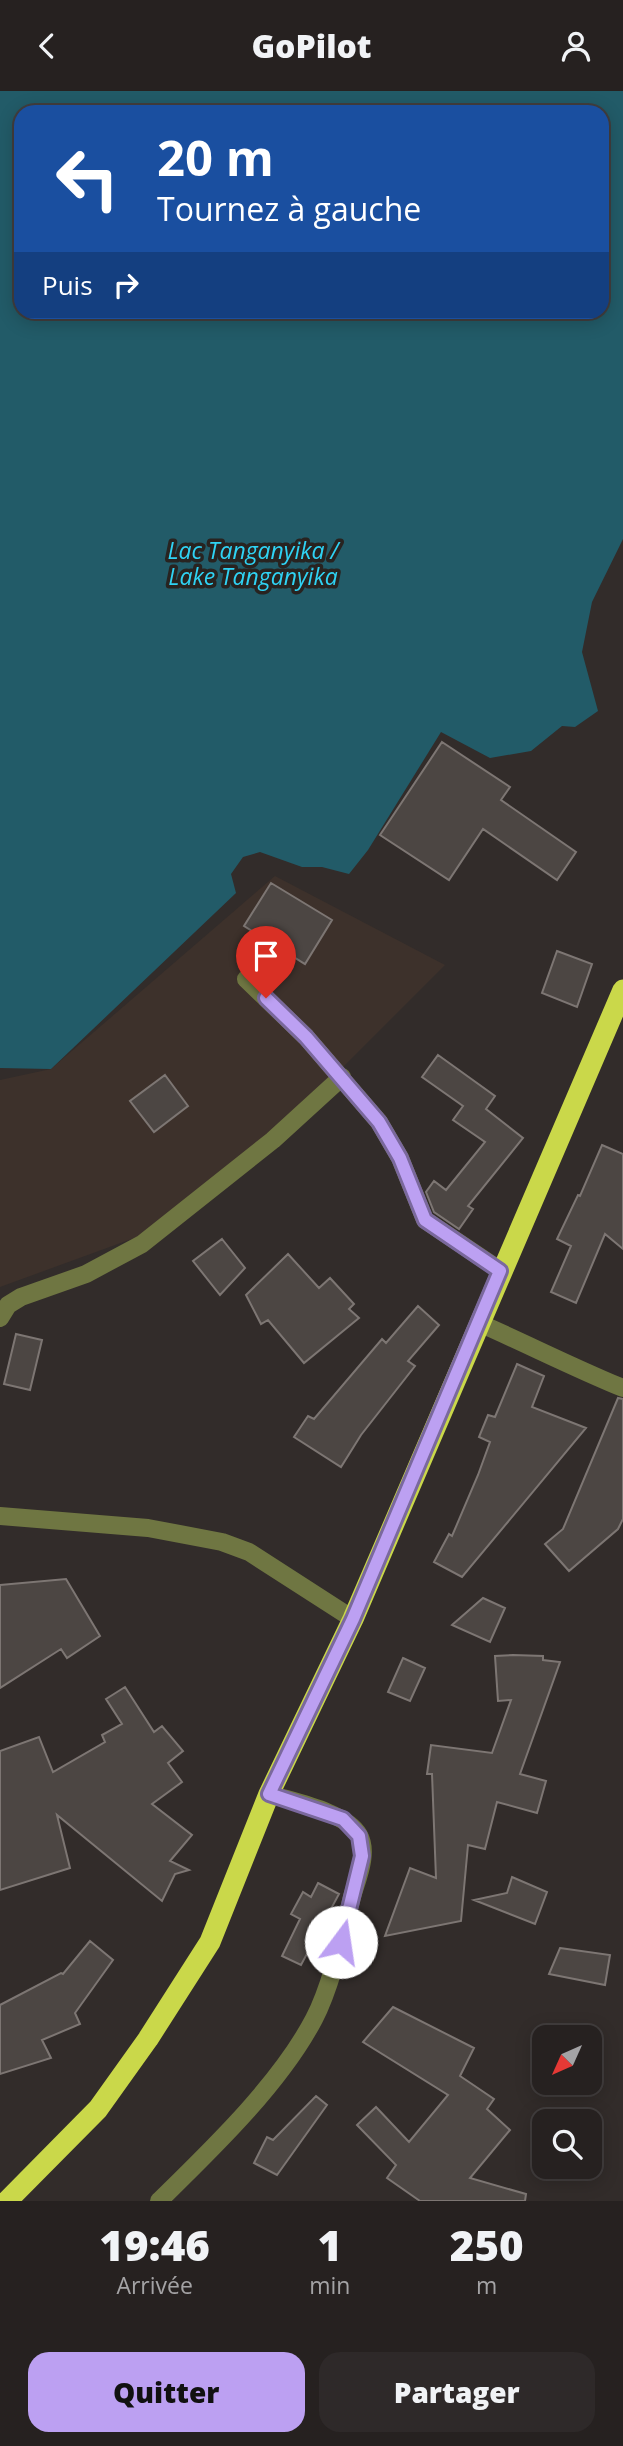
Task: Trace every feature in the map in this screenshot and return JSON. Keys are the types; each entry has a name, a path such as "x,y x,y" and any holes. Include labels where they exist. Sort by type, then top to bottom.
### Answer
{"highway":[{"path":"7,2201 98,2109 211,1942 269,1794 353,1619 500,1271 623,990"}],"street":[{"path":"246,979 306,1037 379,1122 400,1158 425,1220 500,1271"},
{"path":"0,1318 8,1305 21,1297 86,1274 142,1244 262,1149 342,1077"},
{"path":"479,1323 548,1353 581,1372 623,1388"},
{"path":"0,1516 148,1528 222,1542 248,1552 353,1619"},
{"path":"159,2201 201,2160 280,2071 315,2018 341,1942 362,1856 359,1836 343,1819 269,1794"}],"shaded area":[{"path":"275,876 445,965 285,1125 137,1237 0,1287 0,1080 51,1069"}],"water":[{"name":"Lac Tanganyika / Lake Tanganyika","path":"0,91 623,91 623,539 592,602 582,652 598,711 575,727 562,726 531,751 490,758 441,732 368,850 349,874 322,867 302,867 260,852 243,857 231,874 236,893 51,1069 0,1068"}],"building":[{"path":"442,742 510,787 501,800 576,852 557,880 483,829 449,880 380,835"},
{"path":"271,883 332,920 305,964 244,926"},
{"path":"557,951 592,964 577,1007 542,993"},
{"path":"438,1055 495,1096 486,1109 523,1138 468,1206 473,1209 459,1229 434,1212 426,1192 434,1181 446,1190 485,1142 453,1120 463,1106 422,1077"},
{"path":"165,1075 188,1106 154,1132 130,1101"},
{"path":"602,1145 623,1154 623,1249 605,1234 576,1303 551,1292 571,1246 557,1239 578,1195 580,1196"},
{"path":"222,1239 245,1268 220,1295 193,1261"},
{"path":"288,1254 319,1288 330,1278 354,1304 349,1309 359,1318 304,1363 268,1320 261,1324 246,1295"},
{"path":"418,1306 439,1325 408,1361 415,1366 361,1435 341,1467 294,1437 308,1416 314,1419 382,1339 386,1343"},
{"path":"16,1334 42,1340 30,1390 4,1384"},
{"path":"517,1364 544,1376 532,1407 586,1428 462,1577 434,1562 449,1534 452,1536 478,1475 490,1442 479,1437 488,1415 495,1417"},
{"path":"618,1398 623,1399 623,1519 618,1529 569,1571 545,1544 563,1529"},
{"path":"66,1579 100,1636 67,1658 61,1649 0,1688 0,1585"},
{"path":"483,1598 505,1608 490,1642 452,1625"},
{"path":"495,1656 543,1656 543,1660 560,1662 520,1774 546,1781 537,1813 497,1802 485,1849 468,1845 461,1921 385,1936 410,1868 436,1878 432,1774 427,1774 431,1745 492,1753 511,1700 498,1701"},
{"path":"403,1658 425,1668 410,1701 388,1692"},
{"path":"125,1687 154,1732 162,1726 183,1751 168,1763 182,1782 152,1804 192,1835 170,1861 189,1870 175,1874 162,1901 57,1815 70,1868 0,1890 0,1751 39,1737 53,1772 105,1742 102,1735 122,1724 106,1699"},
{"path":"512,1877 547,1892 535,1924 474,1900 507,1893"},
{"path":"318,1883 339,1894 301,1965 282,1956 300,1919 291,1914 303,1892 311,1897"},
{"path":"90,1941 113,1960 75,2013 80,2024 42,2040 51,2058 0,2074 0,2005 63,1974"},
{"path":"560,1948 610,1955 605,1985 549,1974"},
{"path":"393,2007 474,2048 460,2076 494,2099 487,2109 510,2130 470,2178 526,2194 525,2201 420,2201 387,2178 396,2165 357,2125 376,2107 409,2142 448,2095 363,2042"},
{"path":"316,2096 327,2105 277,2175 254,2163 267,2137 273,2140"}],"route":[{"path":"266,998 306,1037 379,1122 400,1158 425,1220 500,1271 353,1619 269,1794 343,1819 359,1836 363,1846 362,1856 341,1942"}]}
